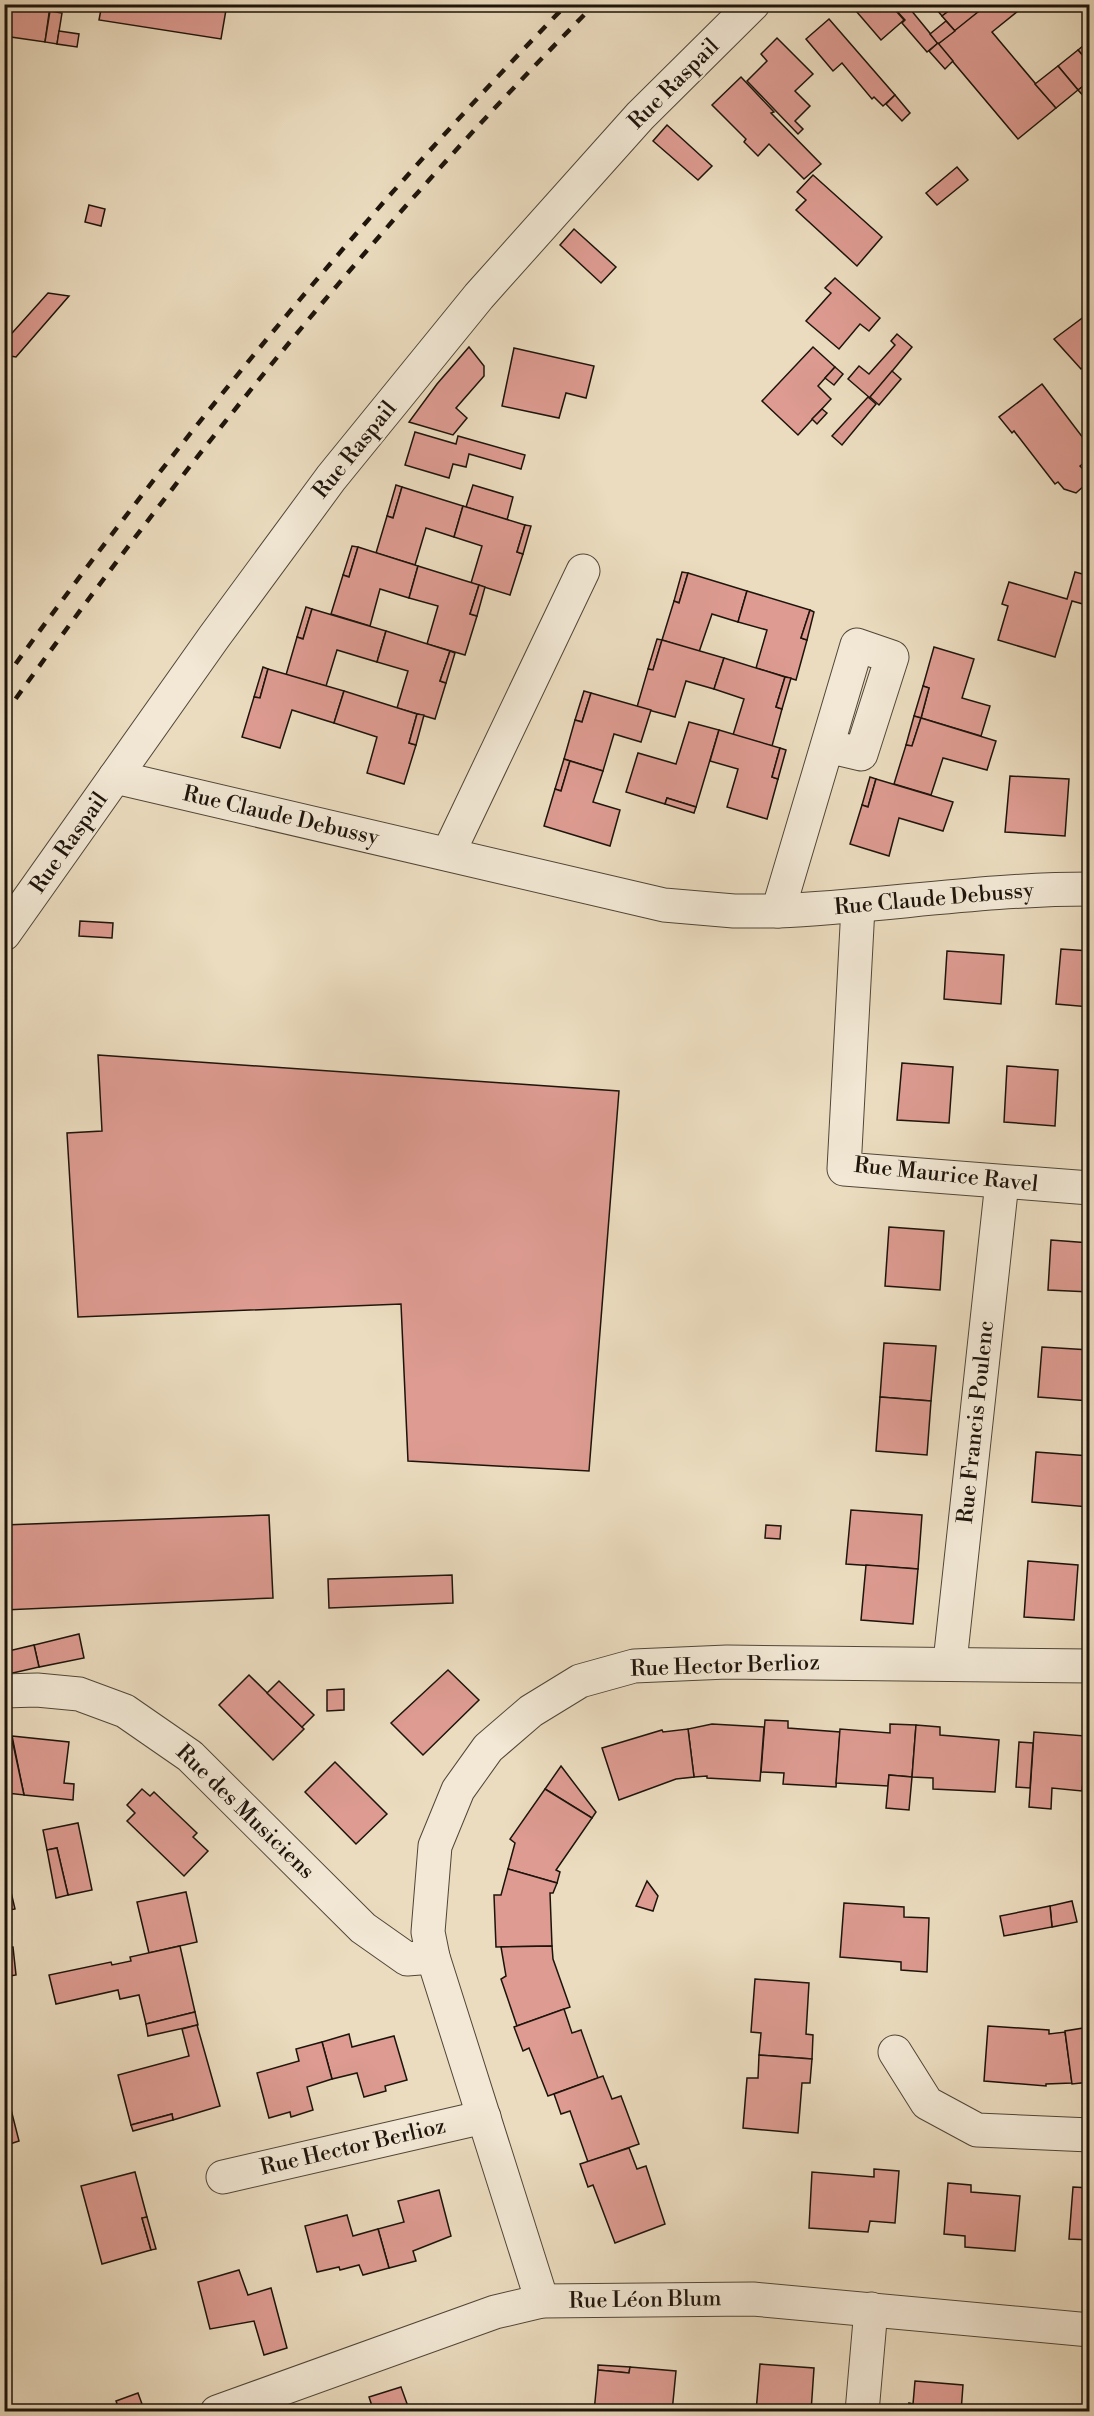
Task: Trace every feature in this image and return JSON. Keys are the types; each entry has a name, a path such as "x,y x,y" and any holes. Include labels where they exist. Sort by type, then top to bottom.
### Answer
{"street":[{"name":"Rue Raspail","path":"4,934 331,478 472,305 640,116 753,4"},
{"path":"448,854 583,571"},
{"path":"778,911 827,746"},
{"name":"Rue Claude Debussy","path":"115,777 664,905 734,911 778,911 858,907 994,893 1089,889"},
{"name":"Rue Maurice Ravel","path":"858,907 844,1169 1089,1188"},
{"name":"Rue Francis Poulenc","path":"950,1662 1002,1182"},
{"name":"Rue Hector Berlioz","path":"542,2301 433,1957 428,1932 435,1846 458,1791 488,1748 531,1711 580,1681 645,1665 727,1662 950,1662 1089,1666"},
{"name":"Rue des Musiciens","path":"4,1691 37,1690 79,1694 125,1711 190,1756 363,1928 407,1959 433,1957"},
{"path":"896,2052 927,2103 977,2130 1089,2135"},
{"name":"Rue Hector Berlioz","path":"223,2177 484,2117"},
{"name":"Rue Léon Blum","path":"217,2412 495,2312 542,2301 753,2299 1089,2330"},
{"path":"862,2412 871,2309"}],"building":[{"path":"4,4 50,6 45,42 4,36"},
{"path":"102,4 227,4 221,39 99,20"},
{"path":"850,4 890,4 904,20 881,40"},
{"path":"899,4 906,4 938,43 927,52 902,23 905,20 895,9"},
{"path":"932,4 958,4 942,16"},
{"path":"958,4 977,4 981,10 955,31 942,16"},
{"path":"988,4 1021,4 1023,7 992,32 1056,108 1018,139 938,44"},
{"path":"50,11 62,13 57,44 45,42"},
{"path":"829,19 895,95 883,106 874,97 872,99 842,63 833,71 806,39"},
{"path":"946,21 955,31 938,44 930,34"},
{"path":"59,31 79,34 77,47 57,44"},
{"path":"777,38 813,74 795,91 810,106 795,121 803,129 798,134 747,81 767,61 761,54"},
{"path":"1090,40 1090,64 1078,50"},
{"path":"938,43 953,61 945,69 929,51"},
{"path":"1078,50 1090,64 1090,81 1078,90 1058,66"},
{"path":"1058,66 1078,90 1056,108 1035,84"},
{"path":"741,77 774,112 771,113 821,164 804,179 769,144 758,156 744,142 746,139 712,105"},
{"path":"1090,81 1090,103 1078,90"},
{"path":"895,95 910,113 902,121 886,104"},
{"path":"667,125 712,166 698,180 653,141"},
{"path":"957,167 968,180 937,205 926,193"},
{"path":"813,175 882,237 857,266 796,210 806,200 797,192"},
{"path":"89,205 105,209 101,226 85,222"},
{"path":"574,229 616,267 601,283 560,245"},
{"path":"835,278 880,318 869,331 860,324 839,349 806,321 831,293 825,288"},
{"path":"48,293 69,296 16,357 4,355 4,342"},
{"path":"1085,316 1090,321 1090,361 1081,369 1054,339"},
{"path":"897,334 912,347 870,398 848,379 859,366 869,374 895,345 891,341"},
{"path":"469,347 484,366 484,376 456,408 467,418 453,435 409,422 437,384"},
{"path":"813,347 835,367 818,386 831,399 798,435 762,401"},
{"path":"514,348 594,366 586,398 566,393 559,418 502,406"},
{"path":"835,367 843,374 834,385 825,378"},
{"path":"892,371 901,379 879,405 870,397"},
{"path":"1042,384 1090,447 1090,458 1080,466 1085,471 1085,485 1076,493 1064,489 1058,482 1055,484 1014,431 1012,433 999,417"},
{"path":"868,397 876,404 842,445 832,436"},
{"path":"822,409 827,413 817,424 812,419"},
{"path":"415,432 456,444 458,436 525,455 521,469 469,454 466,467 453,464 449,478 405,465"},
{"path":"396,485 402,487 393,518 387,516"},
{"path":"473,485 513,497 507,520 466,507"},
{"path":"402,487 463,506 454,537 426,528 415,565 376,553 387,516 393,518"},
{"path":"463,506 525,525 517,552 523,554 510,595 471,583 482,546 454,537"},
{"path":"525,525 531,526 523,554 517,552"},
{"path":"352,546 358,547 349,577 343,575"},
{"path":"358,547 418,566 409,598 380,589 370,626 331,614 343,575 349,577"},
{"path":"418,566 479,585 470,614 477,616 465,655 427,644 438,606 409,598"},
{"path":"682,572 688,573 679,603 674,601"},
{"path":"1075,572 1090,576 1090,606 1072,601 1055,657 998,640 1008,606 1002,604 1009,582 1067,599"},
{"path":"688,573 747,591 738,622 712,614 699,652 662,640 674,601 679,603"},
{"path":"479,585 485,587 477,616 470,614"},
{"path":"747,591 810,610 801,638 807,640 796,680 756,668 767,630 738,622"},
{"path":"306,607 312,609 303,639 297,637"},
{"path":"312,609 386,631 377,662 337,650 326,686 286,675 297,637 303,639"},
{"path":"810,610 814,612 807,640 801,638"},
{"path":"386,631 450,651 440,681 446,683 435,719 397,708 408,671 377,662"},
{"path":"657,639 662,640 653,670 648,669"},
{"path":"662,640 724,658 714,689 686,681 675,717 637,707 648,669 653,670"},
{"path":"934,647 974,659 962,698 990,706 981,736 921,718 929,688 923,686"},
{"path":"450,651 455,653 446,683 440,681"},
{"path":"724,658 785,677 776,707 782,709 772,746 733,735 744,699 714,689"},
{"path":"263,667 268,669 260,698 254,697"},
{"path":"268,669 344,691 334,723 292,710 280,748 242,737 254,697 260,698"},
{"path":"785,677 791,678 782,709 776,707"},
{"path":"923,686 929,688 921,718 914,716"},
{"path":"344,691 417,714 409,743 416,745 404,784 367,773 377,737 334,723"},
{"path":"584,691 591,693 582,722 575,720"},
{"path":"591,693 651,710 641,742 614,734 603,771 564,759 575,720 582,722"},
{"path":"417,714 424,715 416,745 409,743"},
{"path":"914,716 921,718 912,746 906,745"},
{"path":"921,718 996,741 987,770 943,758 931,795 894,784 906,745 912,746"},
{"path":"689,722 719,730 696,807 667,798 665,804 626,792 638,753 676,764"},
{"path":"719,730 780,748 772,777 778,779 767,819 727,807 738,769 710,761"},
{"path":"780,748 786,750 778,779 772,777"},
{"path":"564,759 570,761 561,791 555,789"},
{"path":"570,761 603,771 593,802 620,810 610,846 544,826 555,789 561,791"},
{"path":"1010,776 1069,779 1065,836 1005,832"},
{"path":"870,777 876,779 868,807 862,805"},
{"path":"876,779 953,802 943,831 899,818 889,856 850,844 862,805 868,807"},
{"path":"667,798 696,807 694,813 665,804"},
{"path":"80,921 113,923 112,938 79,936"},
{"path":"1061,949 1090,951 1090,1007 1056,1004"},
{"path":"947,951 1004,955 1001,1004 944,999"},
{"path":"98,1055 619,1091 589,1471 408,1461 401,1304 78,1317 67,1133 102,1131"},
{"path":"902,1063 953,1067 949,1123 897,1120"},
{"path":"1007,1066 1058,1070 1055,1126 1004,1122"},
{"path":"889,1227 944,1231 940,1290 885,1286"},
{"path":"1051,1240 1090,1243 1090,1292 1048,1290"},
{"path":"884,1343 936,1346 931,1401 880,1397"},
{"path":"1042,1347 1090,1350 1090,1401 1038,1397"},
{"path":"880,1397 931,1401 927,1455 876,1451"},
{"path":"1036,1452 1090,1456 1089,1507 1032,1502"},
{"path":"851,1510 922,1515 918,1569 846,1564"},
{"path":"269,1515 273,1598 4,1610 4,1525"},
{"path":"766,1525 781,1526 780,1539 765,1538"},
{"path":"1028,1561 1078,1565 1074,1620 1024,1617"},
{"path":"866,1565 918,1569 913,1624 861,1620"},
{"path":"452,1575 453,1603 329,1608 328,1579"},
{"path":"79,1634 84,1658 39,1667 34,1645"},
{"path":"34,1645 39,1667 4,1675 4,1652"},
{"path":"448,1670 479,1700 423,1755 391,1723"},
{"path":"249,1675 304,1729 273,1760 219,1705"},
{"path":"279,1681 314,1715 302,1727 267,1693"},
{"path":"344,1689 344,1710 327,1711 327,1690"},
{"path":"765,1720 788,1721 788,1728 840,1732 836,1787 783,1784 784,1773 761,1772"},
{"path":"712,1724 764,1727 760,1781 694,1777 688,1729"},
{"path":"890,1724 916,1725 912,1777 889,1775 888,1786 836,1783 840,1729 890,1733"},
{"path":"916,1725 940,1727 940,1735 999,1740 995,1792 933,1789 933,1778 912,1777"},
{"path":"688,1729 694,1777 676,1779 619,1800 602,1748 662,1730 663,1732"},
{"path":"1086,1729 1090,1729 1090,1781 1083,1781 1082,1791 1052,1788 1051,1809 1029,1807 1034,1732 1085,1736"},
{"path":"12,1736 69,1742 64,1783 74,1784 73,1800 24,1795"},
{"path":"12,1739 24,1795 7,1793"},
{"path":"1019,1742 1033,1743 1030,1788 1016,1787"},
{"path":"335,1762 387,1814 356,1844 305,1792"},
{"path":"561,1766 596,1812 592,1818 545,1789"},
{"path":"889,1775 912,1777 909,1810 886,1808"},
{"path":"142,1789 150,1796 154,1792 197,1833 193,1837 208,1851 184,1876 127,1821 135,1813 127,1805"},
{"path":"545,1789 592,1818 556,1870 560,1872 557,1883 508,1869 515,1843 510,1839"},
{"path":"78,1823 92,1890 68,1895 57,1848 47,1850 43,1830"},
{"path":"57,1848 68,1895 56,1898 47,1850"},
{"path":"508,1869 557,1883 553,1893 550,1893 552,1946 496,1947 494,1895 501,1895"},
{"path":"647,1881 658,1896 653,1911 636,1906"},
{"path":"10,1888 15,1909 4,1911 4,1889"},
{"path":"186,1892 197,1942 149,1953 137,1902"},
{"path":"1072,1901 1077,1922 1052,1927 1050,1906"},
{"path":"844,1903 904,1907 904,1917 929,1918 927,1972 901,1970 901,1962 840,1957"},
{"path":"1050,1906 1052,1927 1004,1936 1000,1916"},
{"path":"180,1946 195,2012 146,2024 139,1995 120,1999 118,1990 56,2004 49,1975 111,1962 112,1965 131,1961 130,1957"},
{"path":"552,1946 553,1959 570,2007 517,2026 501,1979 506,1976 501,1947"},
{"path":"13,1947 16,1975 4,1977 4,1948"},
{"path":"755,1979 809,1983 806,2034 813,2035 812,2059 759,2055 761,2033 751,2032"},
{"path":"564,2009 572,2033 581,2030 598,2078 548,2096 529,2048 523,2051 514,2027"},
{"path":"195,2012 198,2025 148,2036 146,2024"},
{"path":"197,2025 220,2106 173,2120 172,2114 131,2125 118,2075 189,2056 182,2029"},
{"path":"988,2026 1049,2030 1049,2034 1065,2032 1072,2083 1046,2084 1046,2086 984,2081"},
{"path":"1090,2027 1090,2082 1072,2084 1065,2031"},
{"path":"349,2034 352,2047 394,2036 407,2080 385,2086 386,2091 364,2097 357,2073 332,2079 322,2042"},
{"path":"322,2042 332,2079 307,2087 313,2110 291,2117 290,2112 269,2118 257,2073 299,2061 296,2049"},
{"path":"759,2055 812,2059 810,2083 802,2083 798,2133 743,2128 747,2078 758,2078"},
{"path":"603,2076 612,2099 621,2096 639,2144 588,2162 570,2111 561,2114 554,2094"},
{"path":"4,2082 19,2141 4,2146"},
{"path":"172,2114 173,2120 133,2131 131,2125"},
{"path":"629,2148 637,2169 646,2166 665,2224 615,2243 593,2185 588,2187 580,2164"},
{"path":"874,2169 899,2171 895,2223 870,2221 868,2232 809,2228 812,2172 874,2177"},
{"path":"135,2172 147,2217 142,2218 151,2250 102,2264 81,2186"},
{"path":"948,2183 971,2185 971,2192 1020,2196 1015,2251 965,2247 965,2236 944,2234"},
{"path":"1073,2187 1090,2188 1090,2240 1069,2239"},
{"path":"439,2190 451,2236 413,2251 416,2261 389,2268 378,2229 404,2222 398,2201"},
{"path":"347,2215 353,2236 378,2229 389,2268 363,2275 359,2265 340,2270 339,2267 317,2272 305,2226"},
{"path":"147,2217 156,2249 151,2250 142,2218"},
{"path":"239,2270 248,2295 271,2288 287,2348 264,2355 254,2321 210,2329 198,2282"},
{"path":"760,2364 814,2368 811,2412 756,2412"},
{"path":"598,2365 630,2367 629,2373 598,2370"},
{"path":"630,2367 676,2371 672,2412 594,2412 598,2370 629,2373"},
{"path":"915,2381 963,2385 961,2412 909,2412 909,2403 913,2404"},
{"path":"401,2387 410,2412 374,2412 369,2397"},
{"path":"138,2393 142,2404 120,2412 116,2401"}],"railway":[{"path":"4,680 136,503 273,332 417,165 567,4"},
{"path":"4,715 142,529 285,348 436,172 595,4"}]}
